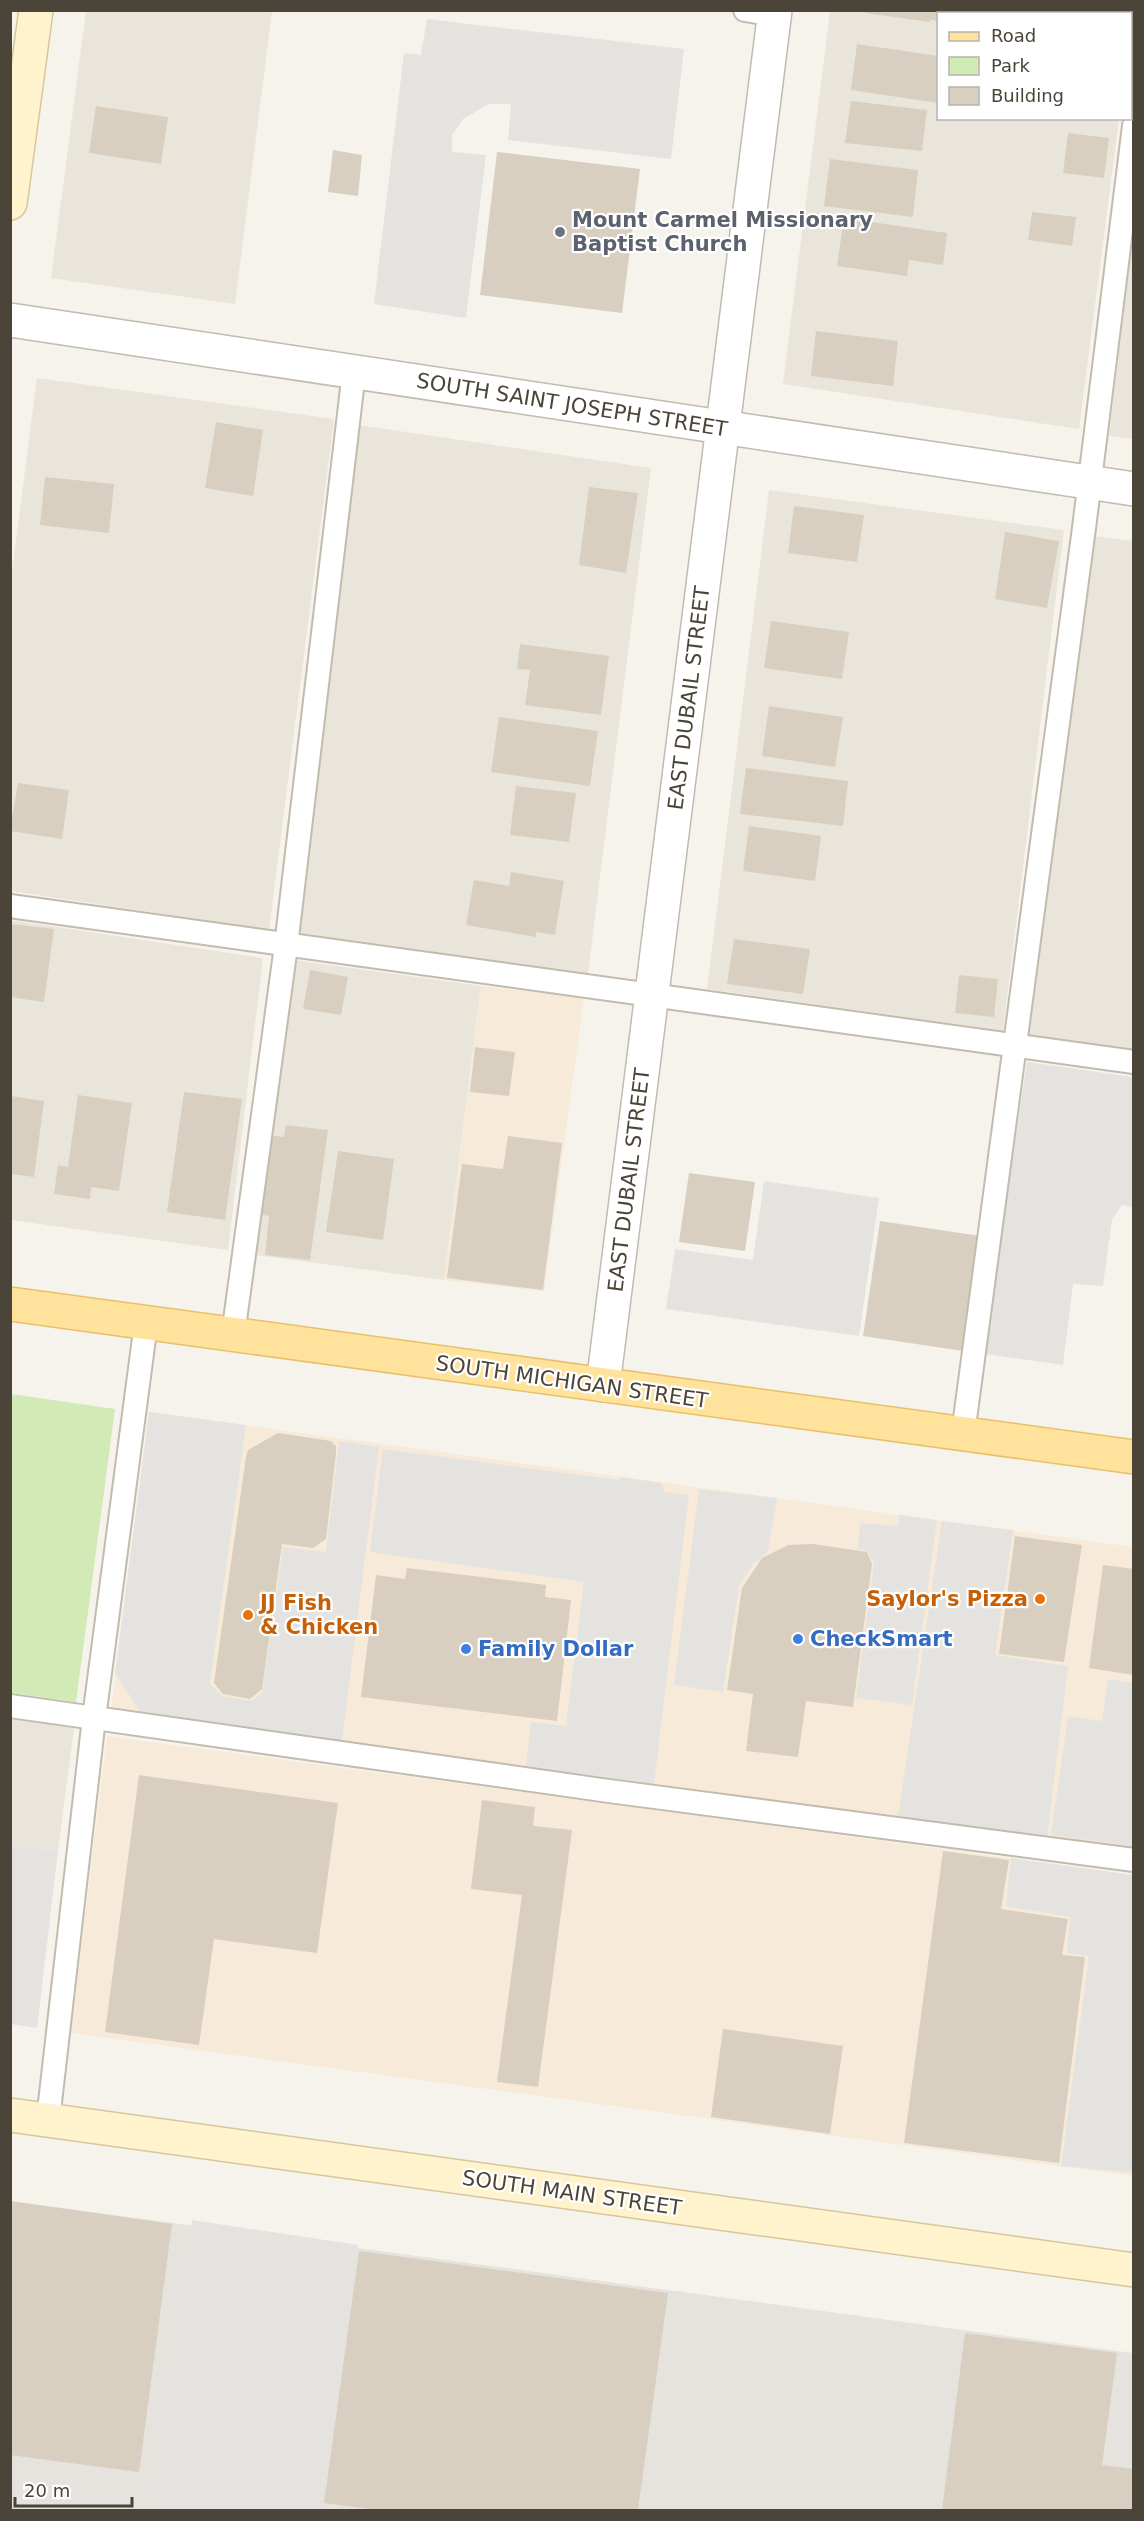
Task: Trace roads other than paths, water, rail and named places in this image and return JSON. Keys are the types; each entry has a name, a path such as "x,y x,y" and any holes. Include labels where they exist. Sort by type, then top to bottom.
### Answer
{"main road":[{"path":"10,203 36,10"},
{"name":"SOUTH MICHIGAN STREET","path":"10,1304 1134,1457"},
{"name":"SOUTH MAIN STREET","path":"10,2115 1134,2270"}],"street":[{"name":"EAST DUBAIL STREET","path":"603,1385 723,428 765,12"},
{"name":"SOUTH SAINT JOSEPH STREET","path":"10,320 1134,489"}],"lane":[{"path":"963,1434 1016,1046 1134,126"},
{"path":"233,1335 286,946 354,372"},
{"path":"10,906 1134,1062"},
{"path":"48,2120 94,1718 146,1323"},
{"path":"10,1706 620,1793 1134,1860"}],"place":[{"name":"Mount Carmel Missionary Baptist Church","path":"560,232"},
{"name":"Saylor's Pizza","path":"1040,1599"},
{"name":"JJ Fish & Chicken","path":"248,1615"},
{"name":"CheckSmart","path":"798,1639"},
{"name":"Family Dollar","path":"466,1649"}]}
